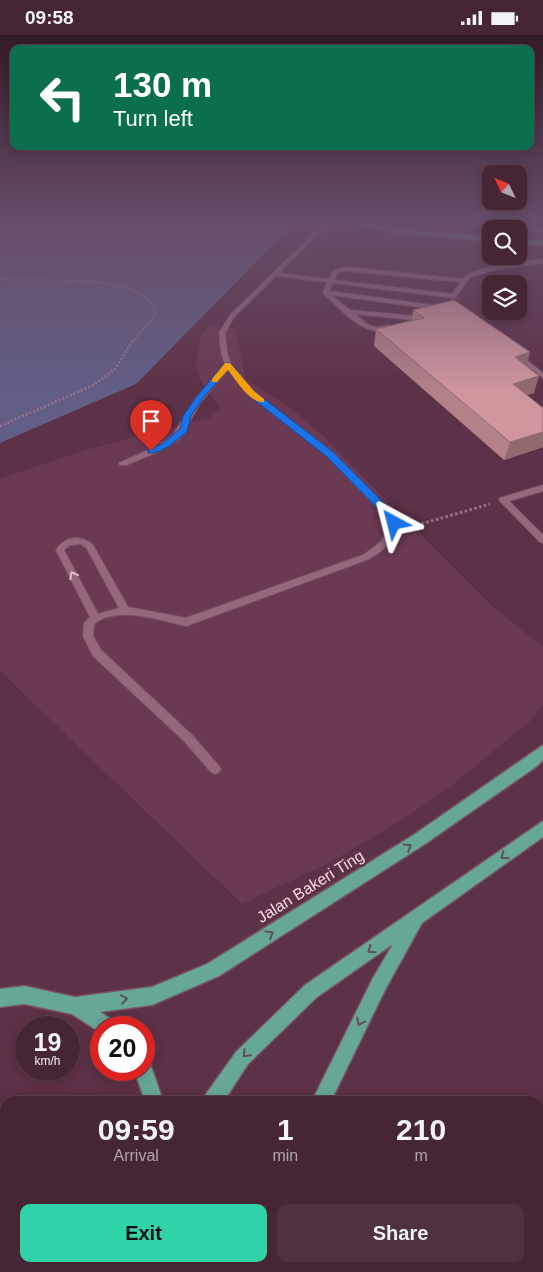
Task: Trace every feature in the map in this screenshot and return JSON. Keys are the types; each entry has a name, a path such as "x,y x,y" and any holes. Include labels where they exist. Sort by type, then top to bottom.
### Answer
{"main road":[{"name":"Jalan Bakeri Ting","path":"76,1006 152,996 213,970 420,839 532,761 543,751"},
{"path":"216,1096 242,1058 311,991 543,828"},
{"path":"323,1096 379,983 417,917"},
{"path":"0,999 24,995 76,1006 91,1016"},
{"path":"147,1081 152,1096"}],"lane":[{"path":"215,769 188,738 97,653 88,636 89,623 95,618 125,610 186,622 366,557 378,549 392,532 394,523 392,517 323,448 251,393 228,365 224,352 222,333 232,316 273,277"},
{"path":"301,277 455,299 463,281 467,277"},
{"path":"325,291 333,277"},
{"path":"421,277 463,281"},
{"path":"325,291 450,308"},
{"path":"325,291 371,329 378,330 397,325"},
{"path":"349,311 424,319"},
{"path":"406,323 433,317"},
{"path":"513,352 543,376"},
{"path":"123,463 165,445 184,430 187,416 200,397 228,365"},
{"path":"543,488 504,500 543,540"},
{"path":"95,618 60,549 63,545 73,541 83,541 90,547 125,610"}],"path":[{"path":"0,279 119,286 137,291 152,301 156,307 155,316 138,333 115,369 94,385 0,426"},
{"path":"392,532 504,500"}],"shaded area":[{"path":"0,277 242,277 136,384 0,443"},
{"path":"208,325 235,328 246,380 285,404 316,429 491,605 543,647 543,704 529,722 456,782 405,818 327,864 242,904 0,671 0,479 82,451 209,418 220,407 200,380 196,366 200,339"}],"building":[{"path":"454,300 530,352 515,357 539,376 513,384 543,408 543,432 510,442 376,329 424,318 413,310"}],"slow traffic":[{"path":"215,380 228,365 251,393 262,401"}],"route":[{"path":"151,451 165,445 184,430 187,416 200,397 228,365 251,393 330,454 392,517 394,523"}]}
